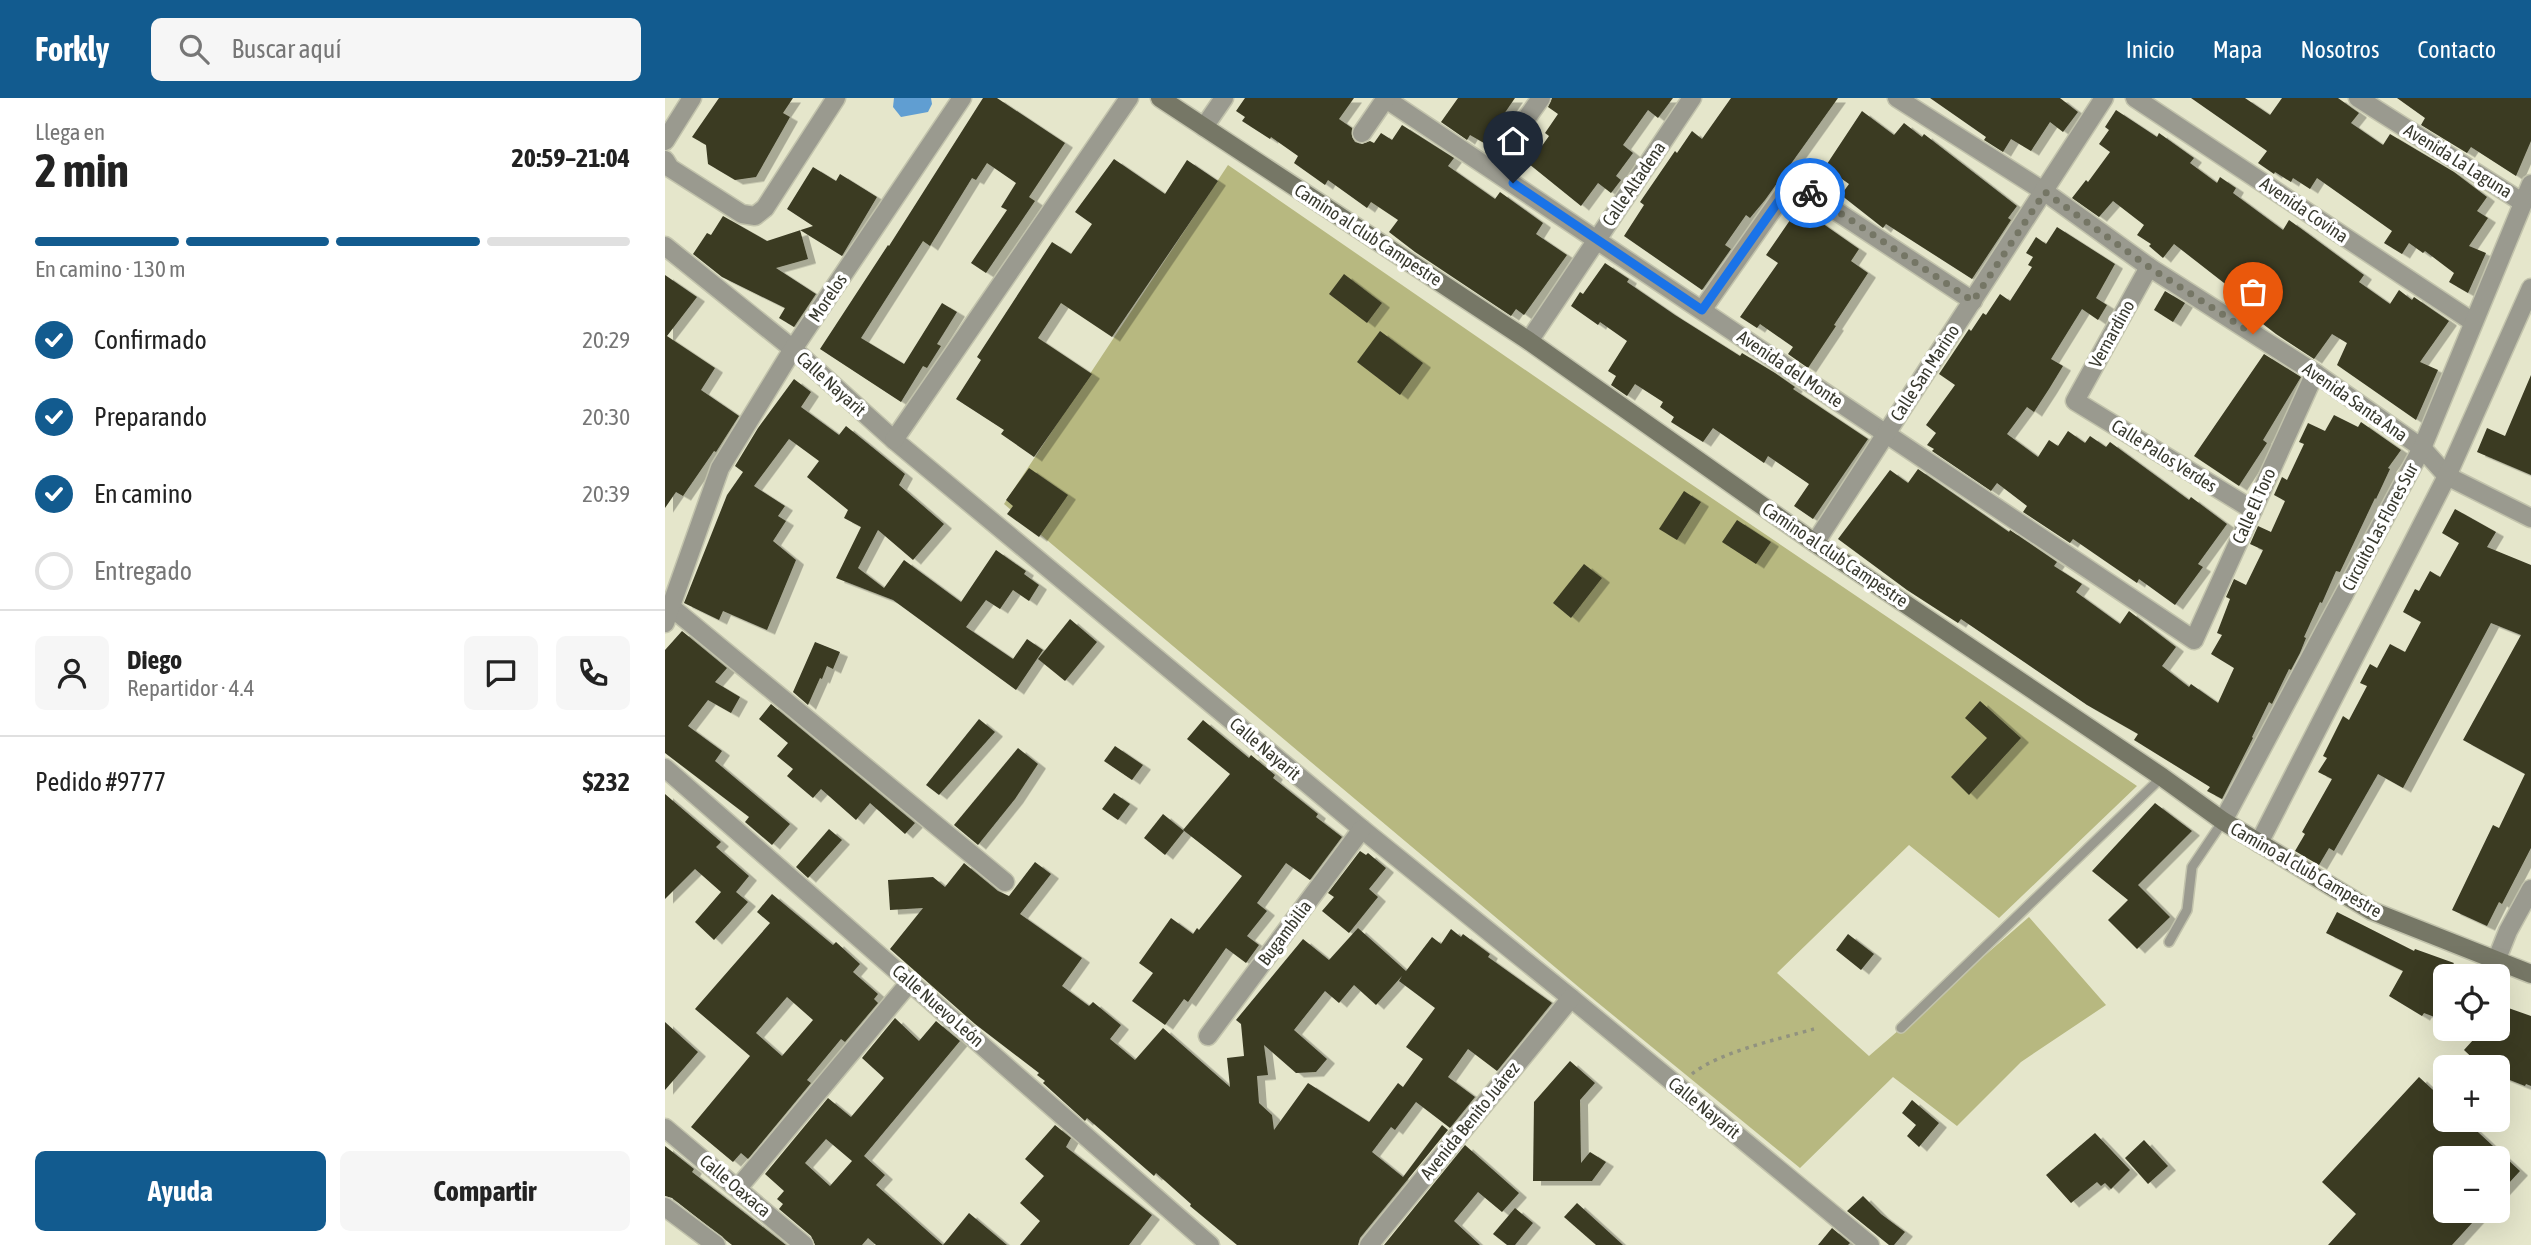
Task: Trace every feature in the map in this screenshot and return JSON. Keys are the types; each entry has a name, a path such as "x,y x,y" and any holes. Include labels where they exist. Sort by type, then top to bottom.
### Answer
{"main road":[{"name":"Camino al club Campestre","path":"1160,98 1529,341 1815,543 2162,776 2223,821 2372,911 2531,974"}],"street":[{"path":"665,141 692,98"},
{"path":"665,160 670,168 742,214 754,216 765,208 835,98"},
{"name":"Morelos","path":"668,615 720,468 793,349 962,98"},
{"path":"894,440 1129,98"},
{"path":"1204,127 1224,98"},
{"path":"1362,133 1386,98"},
{"name":"Avenida del Monte","path":"1386,98 2195,640"},
{"path":"1491,168 1541,98"},
{"name":"Calle Altadena","path":"1529,341 1692,98"},
{"name":"Avenida Santa Ana","path":"1897,98 2045,192 2149,267 2315,373 2421,448 2447,476 2531,518"},
{"name":"Calle San Marino","path":"1815,543 2104,98"},
{"name":"Avenida Covina","path":"2135,98 2473,322"},
{"name":"Avenida La Laguna","path":"2358,98 2522,202"},
{"path":"1702,310 1792,182 1973,301"},
{"name":"Circuito Las Flores Sur","path":"2223,821 2421,448 2531,184"},
{"name":"Calle Nayarit","path":"665,246 793,349 894,440 1362,829 1870,1245"},
{"name":"Vernardino","path":"2075,401 2149,267"},
{"name":"Circuito Las Flores Sur","path":"2259,843 2447,476 2531,288"},
{"name":"Calle El Toro","path":"2195,640 2315,373"},
{"name":"Calle Palos Verdes","path":"2075,401 2252,510"},
{"path":"668,615 1005,883"},
{"name":"Calle Nuevo León","path":"665,768 1210,1245"},
{"name":"Bugambilia","path":"1208,1036 1362,829"},
{"path":"2496,961 2508,931 2531,890"},
{"path":"738,1188 910,982"},
{"name":"Avenida Benito Juárez","path":"1369,1245 1571,998"},
{"name":"Calle Oaxaca","path":"665,1128 804,1245"},
{"path":"665,1207 716,1245"}],"lane":[{"path":"1901,1028 2162,776"},
{"path":"2169,942 2187,910 2192,867 2223,821"}],"path":[{"path":"1677,1087 1699,1068 1746,1049 1814,1029"}],"green space":[{"path":"1228,165 1682,478 2137,786 1999,918 1909,845 1777,973 1869,1056 2029,917 2106,1005 2021,1062 1957,1126 1893,1077 1800,1168 1581,989 1004,504"}],"water":[{"path":"894,98 931,98 932,104 928,112 901,117 893,107"}],"building":[{"path":"719,98 793,98 783,113 790,117 756,177 735,180 708,164 706,145 692,137"},
{"path":"983,98 997,98 1065,143 1029,197 1035,201 986,273 971,263 1007,210 1001,207 1016,183 987,163 976,180 972,178 930,246 923,241 861,338 904,364 942,303 957,312 937,344 941,346 927,368 923,366 901,402 820,349"},
{"path":"1245,98 1354,98 1339,119 1352,128 1355,142 1374,143 1381,133 1392,140 1402,125 1454,158 1448,166 1495,199 1500,192 1543,223 1536,234 1567,255 1524,315 1516,309 1511,316 1389,232 1398,220 1371,202 1367,208 1328,180 1325,185 1294,163 1298,156 1242,121 1245,117 1236,111"},
{"path":"1458,98 1515,98 1484,143 1470,135 1467,140 1441,122"},
{"path":"1552,98 1673,98 1658,118 1648,110 1623,145 1633,153 1616,176 1621,180 1611,193 1598,183 1581,206 1529,164 1549,136 1545,133 1558,114 1548,107"},
{"path":"1731,98 1838,98 1765,200 1750,218 1746,215 1725,245 1731,249 1702,290 1624,236 1644,205 1640,202 1675,151 1677,153 1692,131 1702,139"},
{"path":"1930,98 2060,98 2078,112 2063,132 2050,122 2031,151 2011,139 2003,152"},
{"path":"2191,98 2245,98 2270,115 2282,98 2338,98 2359,113 2351,123 2383,145 2390,134 2454,172 2487,197 2477,211 2488,218 2469,246 2486,253 2468,293 2449,282 2454,273 2425,251 2423,253 2409,243 2402,254 2384,243 2392,231 2317,178 2310,189 2293,178 2291,182 2275,172 2274,174 2258,163 2267,151"},
{"path":"2397,98 2531,98 2531,141 2516,176 2471,147 2467,153 2421,125 2425,118"},
{"path":"2116,110 2157,137 2159,133 2194,158 2190,163 2217,183 2220,177 2236,188 2233,193 2283,230 2289,220 2364,275 2359,282 2390,304 2399,290 2449,321 2420,362 2438,370 2416,420 2337,365 2347,343 2332,334 2314,359 2246,311 2251,304 2174,244 2163,258 2149,246 2151,244 2137,235 2144,225 2113,201 2099,217 2072,198 2086,180 2088,182 2110,152 2099,144 2109,130 2105,127"},
{"path":"1862,111 1894,135 1904,123 1922,137 1924,134 2017,206 2008,218 2011,220 1972,279 1886,224 1883,228 1841,195 1849,184 1825,167"},
{"path":"1114,159 1165,194 1187,160 1218,181 1112,337 1061,303 1038,338 1092,374 1034,457 1001,434 1004,430 956,399 981,360 977,357 1052,242 1071,254 1092,224 1075,212"},
{"path":"813,167 836,181 840,174 877,197 842,256 800,230 813,226 787,209"},
{"path":"1799,207 1859,249 1851,261 1868,273 1808,368 1788,354 1793,347 1760,324 1757,328 1740,317 1778,263 1766,255"},
{"path":"723,216 767,241 800,230 808,259 776,268 816,294 794,327 779,318 785,308 722,277 693,254 707,233 711,235"},
{"path":"2057,227 2115,264 2096,298 2107,305 2098,320 2082,309 2051,359 2063,366 2034,412 2027,407 2007,434 2038,457 2049,440 2058,446 2068,431 2085,443 2090,436 2106,447 2110,442 2189,500 2191,497 2227,524 2198,564 2203,567 2175,605 2139,579 2137,583 2073,539 2070,543 2023,512 2027,506 1997,483 1991,491 1927,445 1936,433 1926,425 1955,385 1939,374 1969,329 1971,331 1983,313 1986,315 2000,294 2010,301 2032,267 2028,265 2033,257 2026,253 2036,237 2046,244"},
{"path":"1605,263 1629,279 1627,282 1675,315 1740,356 1742,353 1775,373 1795,387 1793,389 1868,439 1813,519 1794,506 1809,484 1768,456 1764,463 1713,428 1703,442 1671,422 1674,417 1660,407 1663,402 1635,384 1627,396 1611,385 1616,376 1608,371 1627,341 1571,306"},
{"path":"1344,274 1382,303 1367,323 1329,294"},
{"path":"665,275 697,297 667,336 715,368 701,390 739,416 683,496 676,492 665,508"},
{"path":"2165,291 2185,303 2173,322 2154,310"},
{"path":"1380,331 1423,363 1400,395 1357,362"},
{"path":"2264,354 2301,377 2263,440 2267,443 2239,486 2194,456"},
{"path":"2531,375 2531,475 2477,452 2487,428 2505,436"},
{"path":"794,379 811,392 801,407 839,435 846,426 877,451 905,474 899,485 944,524 913,560 878,530 858,568 884,588 904,560 961,602 996,550 1026,571 1024,574 1039,585 1029,601 1013,590 1000,609 986,600 966,627 1013,659 1027,639 1043,650 1016,690 893,600 836,578 861,527 844,518 848,510 807,477 819,461 789,439 754,486 785,506 778,516 786,521 773,541 796,560 767,630 723,611 719,620 684,603 727,495 743,472 735,466 758,428"},
{"path":"2334,415 2358,427 2361,422 2401,450 2388,468 2390,469 2340,572 2336,571 2322,603 2320,602 2304,637 2306,638 2300,653 2272,704 2269,702 2222,799 2207,791 2210,787 2134,740 2138,734 2087,705 1961,619 1958,623 1907,590 1838,539 1890,470 1908,483 1918,469 2057,562 2054,566 2082,584 2076,592 2120,624 2129,611 2176,647 2162,666 2189,687 2191,684 2218,703 2234,668 2211,654 2222,635 2217,633 2230,599 2226,597 2234,579 2246,585 2263,550 2250,544 2258,526 2271,532 2285,501 2274,495 2282,477 2287,480 2304,444 2299,442 2308,423 2325,431"},
{"path":"1029,468 1068,495 1039,537 1007,514 1013,506 1006,500"},
{"path":"1684,491 1701,502 1677,540 1659,529"},
{"path":"2455,509 2496,532 2487,547 2531,565 2531,848 2502,904 2499,902 2487,926 2452,910 2493,825 2499,828 2525,774 2463,740 2521,635 2491,623 2403,788 2378,774 2334,851 2329,848 2319,865 2295,851 2305,834 2302,832 2332,779 2318,772 2327,758 2323,756 2343,716 2349,720 2367,686 2360,683 2370,664 2377,668 2390,644 2405,652 2421,622 2403,612 2415,589 2419,591 2430,571 2440,577 2459,543 2442,533"},
{"path":"1737,520 1771,542 1756,564 1722,542"},
{"path":"1584,564 1602,578 1571,618 1553,603"},
{"path":"1070,619 1097,642 1065,681 1038,659"},
{"path":"682,631 727,668 715,682 740,697 731,713 708,700 688,726 722,751 715,761 790,824 772,845 745,822 749,817 665,753 665,650"},
{"path":"815,642 840,652 833,669 827,666 808,705 793,692"},
{"path":"1980,701 2021,738 1969,795 1951,777 1987,738 1965,718"},
{"path":"771,704 915,823 905,834 870,803 856,820 821,789 813,798 787,776 793,769 777,756 788,743 759,719"},
{"path":"979,719 995,732 939,795 926,785"},
{"path":"1203,720 1249,758 1251,755 1275,775 1273,778 1342,837 1310,880 1286,863 1257,903 1267,911 1247,936 1259,945 1246,963 1226,948 1188,1002 1184,999 1165,1025 1132,1001 1153,973 1139,963 1171,918 1193,934 1242,876 1183,830 1230,774 1187,739"},
{"path":"1115,746 1143,765 1132,780 1104,761"},
{"path":"1018,748 1038,764 1015,799 978,845 954,825"},
{"path":"1114,793 1130,804 1118,820 1102,809"},
{"path":"665,794 721,842 716,847 749,876 736,892 748,902 714,940 695,922 721,892 695,869 665,899"},
{"path":"2155,803 2192,831 2138,885 2170,917 2137,949 2108,920 2128,900 2092,871"},
{"path":"1163,814 1184,831 1165,855 1144,838"},
{"path":"829,829 842,840 808,878 796,867"},
{"path":"1360,851 1366,855 1368,853 1386,868 1369,889 1378,897 1349,933 1322,911 1334,897 1328,893"},
{"path":"1035,862 1051,874 1020,914 1082,958 1062,986 1089,1006 1093,1002 1121,1025 1110,1039 1135,1060 1163,1028 1230,1087 1227,1058 1244,1056 1241,1024 1236,1020 1303,939 1329,960 1358,928 1406,971 1432,937 1441,944 1451,929 1461,937 1463,934 1490,954 1488,957 1552,1003 1497,1071 1468,1049 1448,1077 1475,1097 1450,1128 1416,1102 1395,1130 1391,1127 1372,1152 1403,1177 1442,1125 1448,1130 1360,1238 1358,1245 1237,1245 1156,1173 1154,1176 1087,1118 1085,1121 1043,1083 1045,1081 1037,1075 1039,1073 975,1024 890,949 923,908 890,910 888,880 933,877 945,887 964,863 998,891 1009,896","holes":["1402,976 1399,981 1435,1008 1406,1047 1423,1059 1403,1087 1398,1083 1369,1122 1308,1083 1274,1130 1272,1115 1259,1103 1257,1076 1268,1075 1264,1045 1296,1073 1316,1072 1327,1059 1294,1030 1325,991 1339,1003 1354,985 1376,1005"]},
{"path":"772,894 833,945 836,942 860,964 853,972 878,994 874,999 878,1003 845,1042 841,1039 807,1080 811,1083 748,1159 741,1153 733,1162 691,1127 750,1056 695,1009 770,923 757,912","holes":["787,997 813,1020 782,1056 756,1033"]},
{"path":"2337,912 2414,951 2415,949 2454,963 2433,964 2433,1016 2424,1013 2422,1016 2389,996 2403,971 2326,933"},
{"path":"1848,934 1874,954 1861,970 1836,950"},
{"path":"2510,1009 2531,1016 2531,1086 2510,1080 2510,1055 2469,1055 2464,1050 2472,1041 2510,1041"},
{"path":"895,1018 919,1041 936,1021 960,1041 864,1156 885,1175 876,1185 943,1245 876,1245 868,1238 862,1245 815,1245 811,1236 779,1209 783,1204 777,1199 784,1191 765,1174 828,1098 851,1117 884,1078 862,1058","holes":["826,1139 852,1161 830,1186 805,1163"]},
{"path":"665,1022 698,1052 665,1090"},
{"path":"1570,1061 1595,1083 1580,1100 1581,1163 1590,1152 1606,1162 1592,1181 1533,1181 1534,1102"},
{"path":"2419,1077 2433,1090 2433,1132 2478,1132 2493,1146 2433,1146 2433,1223 2472,1223 2452,1245 2328,1245 2356,1214 2322,1182"},
{"path":"1912,1100 1939,1123 1919,1147 1907,1136 1916,1125 1902,1113"},
{"path":"1055,1125 1071,1138 1066,1147 1152,1215 1129,1245 1020,1245 1040,1221 1020,1203 1044,1176 1025,1159"},
{"path":"2095,1133 2130,1170 2111,1189 2105,1183 2101,1186 2097,1182 2071,1203 2046,1175"},
{"path":"2144,1140 2168,1166 2148,1184 2125,1158"},
{"path":"1465,1145 1519,1193 1502,1212 1478,1192 1454,1221 1480,1245 1384,1245"},
{"path":"665,1146 694,1169 692,1172 786,1245 732,1245 672,1198 665,1196"},
{"path":"2510,1162 2520,1171 2510,1182"},
{"path":"1863,1196 1905,1232 1894,1245 1889,1245 1847,1211"},
{"path":"1577,1203 1623,1245 1596,1245 1564,1217"},
{"path":"1515,1208 1533,1223 1515,1245 1507,1245 1493,1234"},
{"path":"969,1213 1007,1245 943,1245"},
{"path":"1832,1228 1850,1243 1818,1245"}],"way so far":[{"path":"1810,193 1973,301 2045,192 2149,267 2253,334"}],"route":[{"path":"1513,183 1702,310 1792,182 1810,193"}]}
